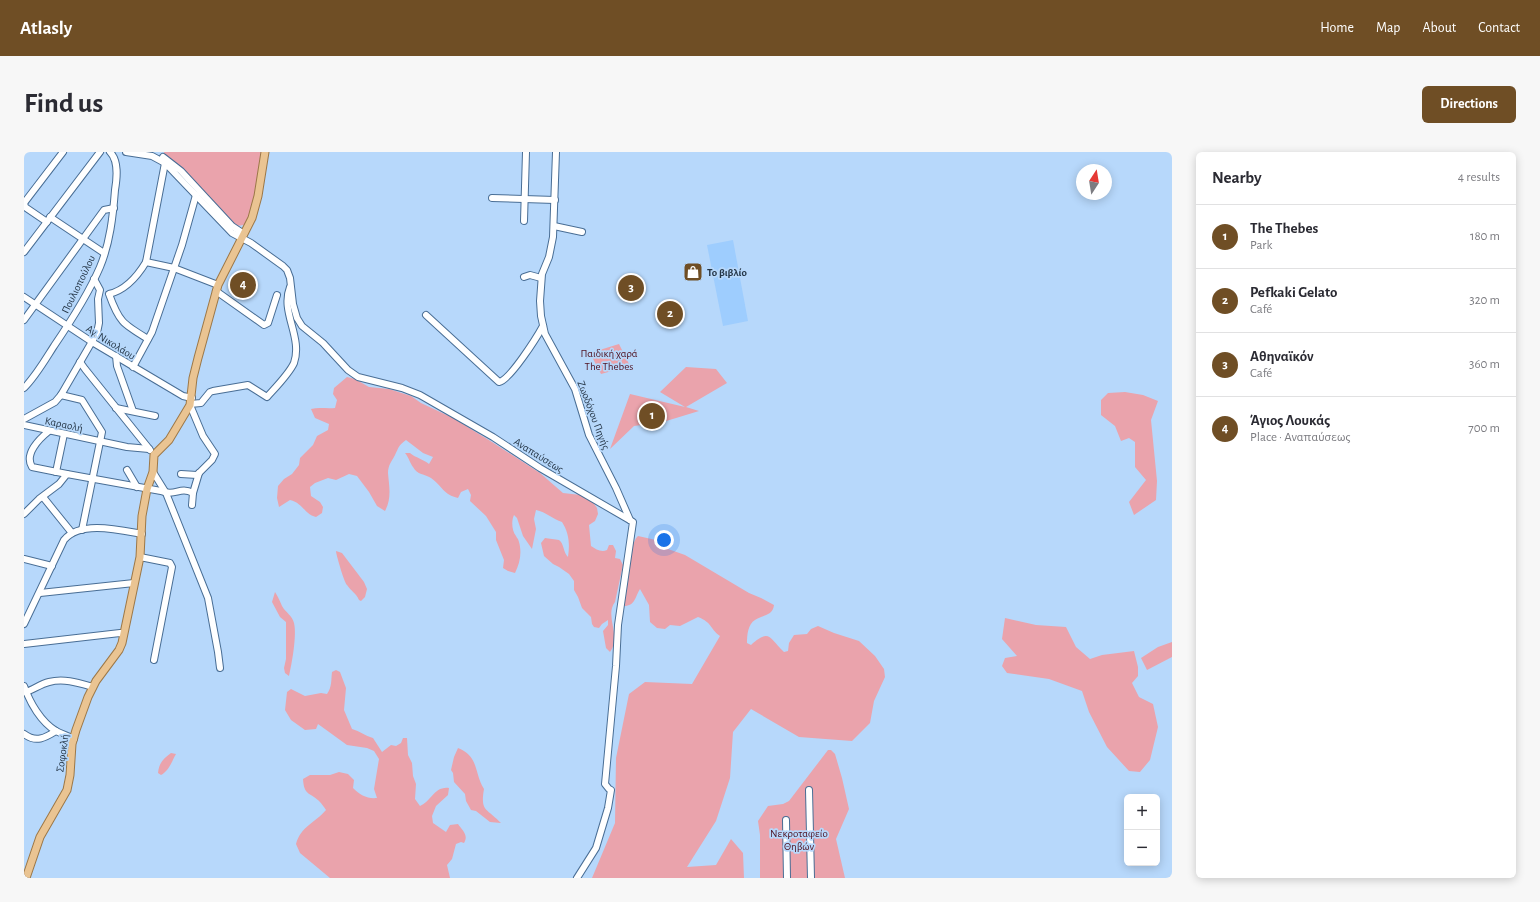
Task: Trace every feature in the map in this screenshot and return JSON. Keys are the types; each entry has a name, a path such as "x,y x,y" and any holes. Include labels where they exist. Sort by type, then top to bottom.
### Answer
{"main road":[{"path":"154,455 169,440 191,402 193,378 217,288 252,218 258,196 265,152"},
{"name":"Σοφοκλή","path":"26,878 40,837 67,790 74,739 88,697 93,687 119,650 124,634 140,557 142,516 147,489 153,472 154,455"}],"street":[{"path":"63,152 24,205 104,253"},
{"path":"24,252 100,152"},
{"name":"Πουλιοπούλου","path":"24,388 36,374 68,326 100,266 109,234 114,208 117,179 114,157 110,152"},
{"path":"126,152 152,156 159,155"},
{"path":"151,152 159,155 175,166 195,192"},
{"path":"524,221 526,152"},
{"name":"Ζωοδόχου Πηγής","path":"556,152 552,248 541,278 540,301 543,326 545,334 575,389 589,435 616,488 630,520"},
{"path":"159,155 165,163 195,192"},
{"path":"94,279 103,293 109,294 118,292 139,274 146,262 165,163"},
{"path":"132,367 152,332 174,268 195,192"},
{"name":"Αναπαύσεως","path":"195,192 232,233 242,236 287,270 290,278 293,304 297,318 302,326 323,343 348,370 358,377 402,388 420,395 493,437 540,468 630,520"},
{"path":"492,198 555,200"},
{"path":"24,320 104,210 114,208"},
{"path":"554,226 582,232"},
{"path":"146,262 174,268 217,288 264,325 268,322 277,295"},
{"path":"524,277 530,275 541,278"},
{"path":"192,505 193,495 199,474 212,460 215,454 203,436 191,402 201,403 213,390 244,384 250,386 267,397 290,369 295,358 295,338 287,306 287,295 291,285"},
{"path":"24,419 55,402 61,395 98,329 98,299 100,290"},
{"path":"109,294 116,313 126,326 148,339"},
{"name":"Αγ. Νικολάου","path":"24,296 92,342 191,402"},
{"path":"426,315 499,382 506,377 524,356 543,326"},
{"path":"116,356 117,366 133,411"},
{"path":"80,362 154,455"},
{"path":"61,395 82,400 102,432 91,478 82,530"},
{"path":"116,408 155,416"},
{"name":"Καραολή","path":"24,425 99,442 149,449"},
{"path":"49,431 29,449 26,465 170,494 184,489 201,499"},
{"path":"56,472 64,434"},
{"path":"127,470 136,487"},
{"path":"153,472 166,493 208,598 220,668"},
{"path":"24,514 59,484 67,474"},
{"path":"181,474 199,474"},
{"path":"43,497 72,533"},
{"path":"613,510 622,504"},
{"path":"576,878 596,848 608,808 611,790 608,789 606,784 618,625 633,522 630,520"},
{"path":"24,624 64,540 72,533 82,530 107,527 142,534"},
{"path":"140,557 170,563 172,567 154,660"},
{"path":"24,559 52,566"},
{"path":"40,593 134,583"},
{"path":"24,644 124,634"},
{"path":"74,739 56,731 46,723 38,713 25,689 59,680 93,687"},
{"path":"24,734 28,738 36,740 46,738 56,731"},
{"path":"809,790 811,878"},
{"path":"786,820 787,878"}],"shaded area":[{"path":"733,240 748,321 723,326 707,245"}],"green space":[{"path":"164,152 261,152 252,209 244,225 236,226 164,156"},
{"name":"Παιδική χαρά The Thebes","path":"619,344 630,366 601,374 590,353"},
{"path":"686,367 716,369 727,383 686,407 699,411 663,422 634,426 610,449 630,394 685,407 660,392"},
{"path":"347,377 355,379 369,387 389,389 411,396 421,403 453,418 492,442 540,473 563,493 581,495 592,501 597,508 598,514 595,521 589,525 591,546 603,551 607,550 609,545 613,545 616,551 615,558 620,559 623,565 615,602 611,613 614,639 610,652 606,648 603,631 608,625 608,620 599,628 594,627 591,617 582,608 574,590 574,581 569,574 553,564 544,556 541,543 545,538 561,541 568,557 568,539 562,522 536,510 534,519 536,529 532,549 523,536 517,518 514,515 512,526 519,542 520,558 515,573 508,571 503,568 504,560 496,540 496,532 486,516 470,501 471,495 468,489 461,492 458,498 453,497 431,478 417,472 405,453 410,453 429,464 433,457 423,453 406,440 401,444 390,463 388,473 389,501 385,511 377,506 357,476 349,474 336,480 328,478 315,483 310,487 311,496 320,502 323,507 322,513 316,517 309,514 294,501 290,500 279,507 277,498 278,486 284,479 292,474 299,465 300,458 313,445 317,436 328,430 329,424 315,418 311,409 335,408 337,400 333,394 334,388"},
{"path":"1125,392 1143,395 1158,401 1151,420 1157,481 1156,500 1134,515 1129,502 1146,480 1135,467 1135,442 1129,438 1121,441 1115,426 1101,415 1101,400 1108,393"},
{"path":"638,536 656,540 668,549 685,555 749,593 774,605 772,611 755,620 751,624 749,627 747,643 751,645 762,637 766,636 772,639 784,652 788,651 789,643 794,635 807,634 811,629 818,626 859,641 875,656 884,669 885,677 874,701 870,723 852,741 799,737 751,709 733,732 730,778 716,821 687,867 716,865 731,839 743,853 744,878 592,878 615,823 616,758 629,694 645,682 692,684 720,636 706,621 698,617 680,626 670,625 665,629 657,628 650,622 649,605 640,589 633,603 628,606 624,606 629,558"},
{"path":"336,551 342,553 364,582 367,589 365,597 361,601 346,583 340,568"},
{"path":"275,592 282,606 292,618 295,628 295,642 289,676 285,673 284,668 286,659 286,622 280,617 272,602"},
{"path":"1005,618 1036,625 1066,627 1076,647 1090,659 1102,655 1134,651 1138,667 1138,676 1132,683 1139,697 1153,704 1158,727 1150,760 1140,772 1129,771 1107,747 1089,712 1082,691 1049,679 1007,673 1002,666 1005,658 1017,656 1002,639"},
{"path":"1172,642 1172,657 1147,670 1141,658 1158,647"},
{"path":"336,670 340,672 346,688 344,710 352,729 373,738 382,752 391,745 396,746 401,743 403,738 407,738 408,755 412,763 413,776 416,784 415,799 420,806 440,789 449,788 448,795 436,806 432,816 433,823 446,832 450,825 458,824 466,838 464,843 461,842 456,844 452,859 447,865 450,878 330,878 300,853 296,844 301,833 326,810 317,799 306,792 303,779 310,775 330,775 339,772 348,774 354,780 353,788 361,795 377,798 374,789 379,759 374,751 367,748 347,745 318,724 316,729 305,730 291,720 285,710 287,692 291,689 305,696 321,693 327,694 331,686 332,672"},
{"path":"458,748 465,751 473,760 484,789 484,806 488,812 501,823 490,822 476,811 471,810 466,801 465,794 454,782 453,773 451,770"},
{"name":"Νεκροταφείο Θηβών","path":"828,750 831,750 835,754 849,809 836,839 845,878 760,878 760,835 758,821 768,806 783,804 789,801"},
{"path":"171,753 176,754 168,768 161,775 158,773 160,764"}],"place":[{"name":"Το βιβλίο","path":"693,272"},
{"name":"Άγιος Λουκάς","path":"243,285"},
{"name":"Αθηναϊκόν","path":"631,288"},
{"name":"Pefkaki Gelato","path":"670,314"},
{"name":"The Thebes","path":"652,416"}]}
